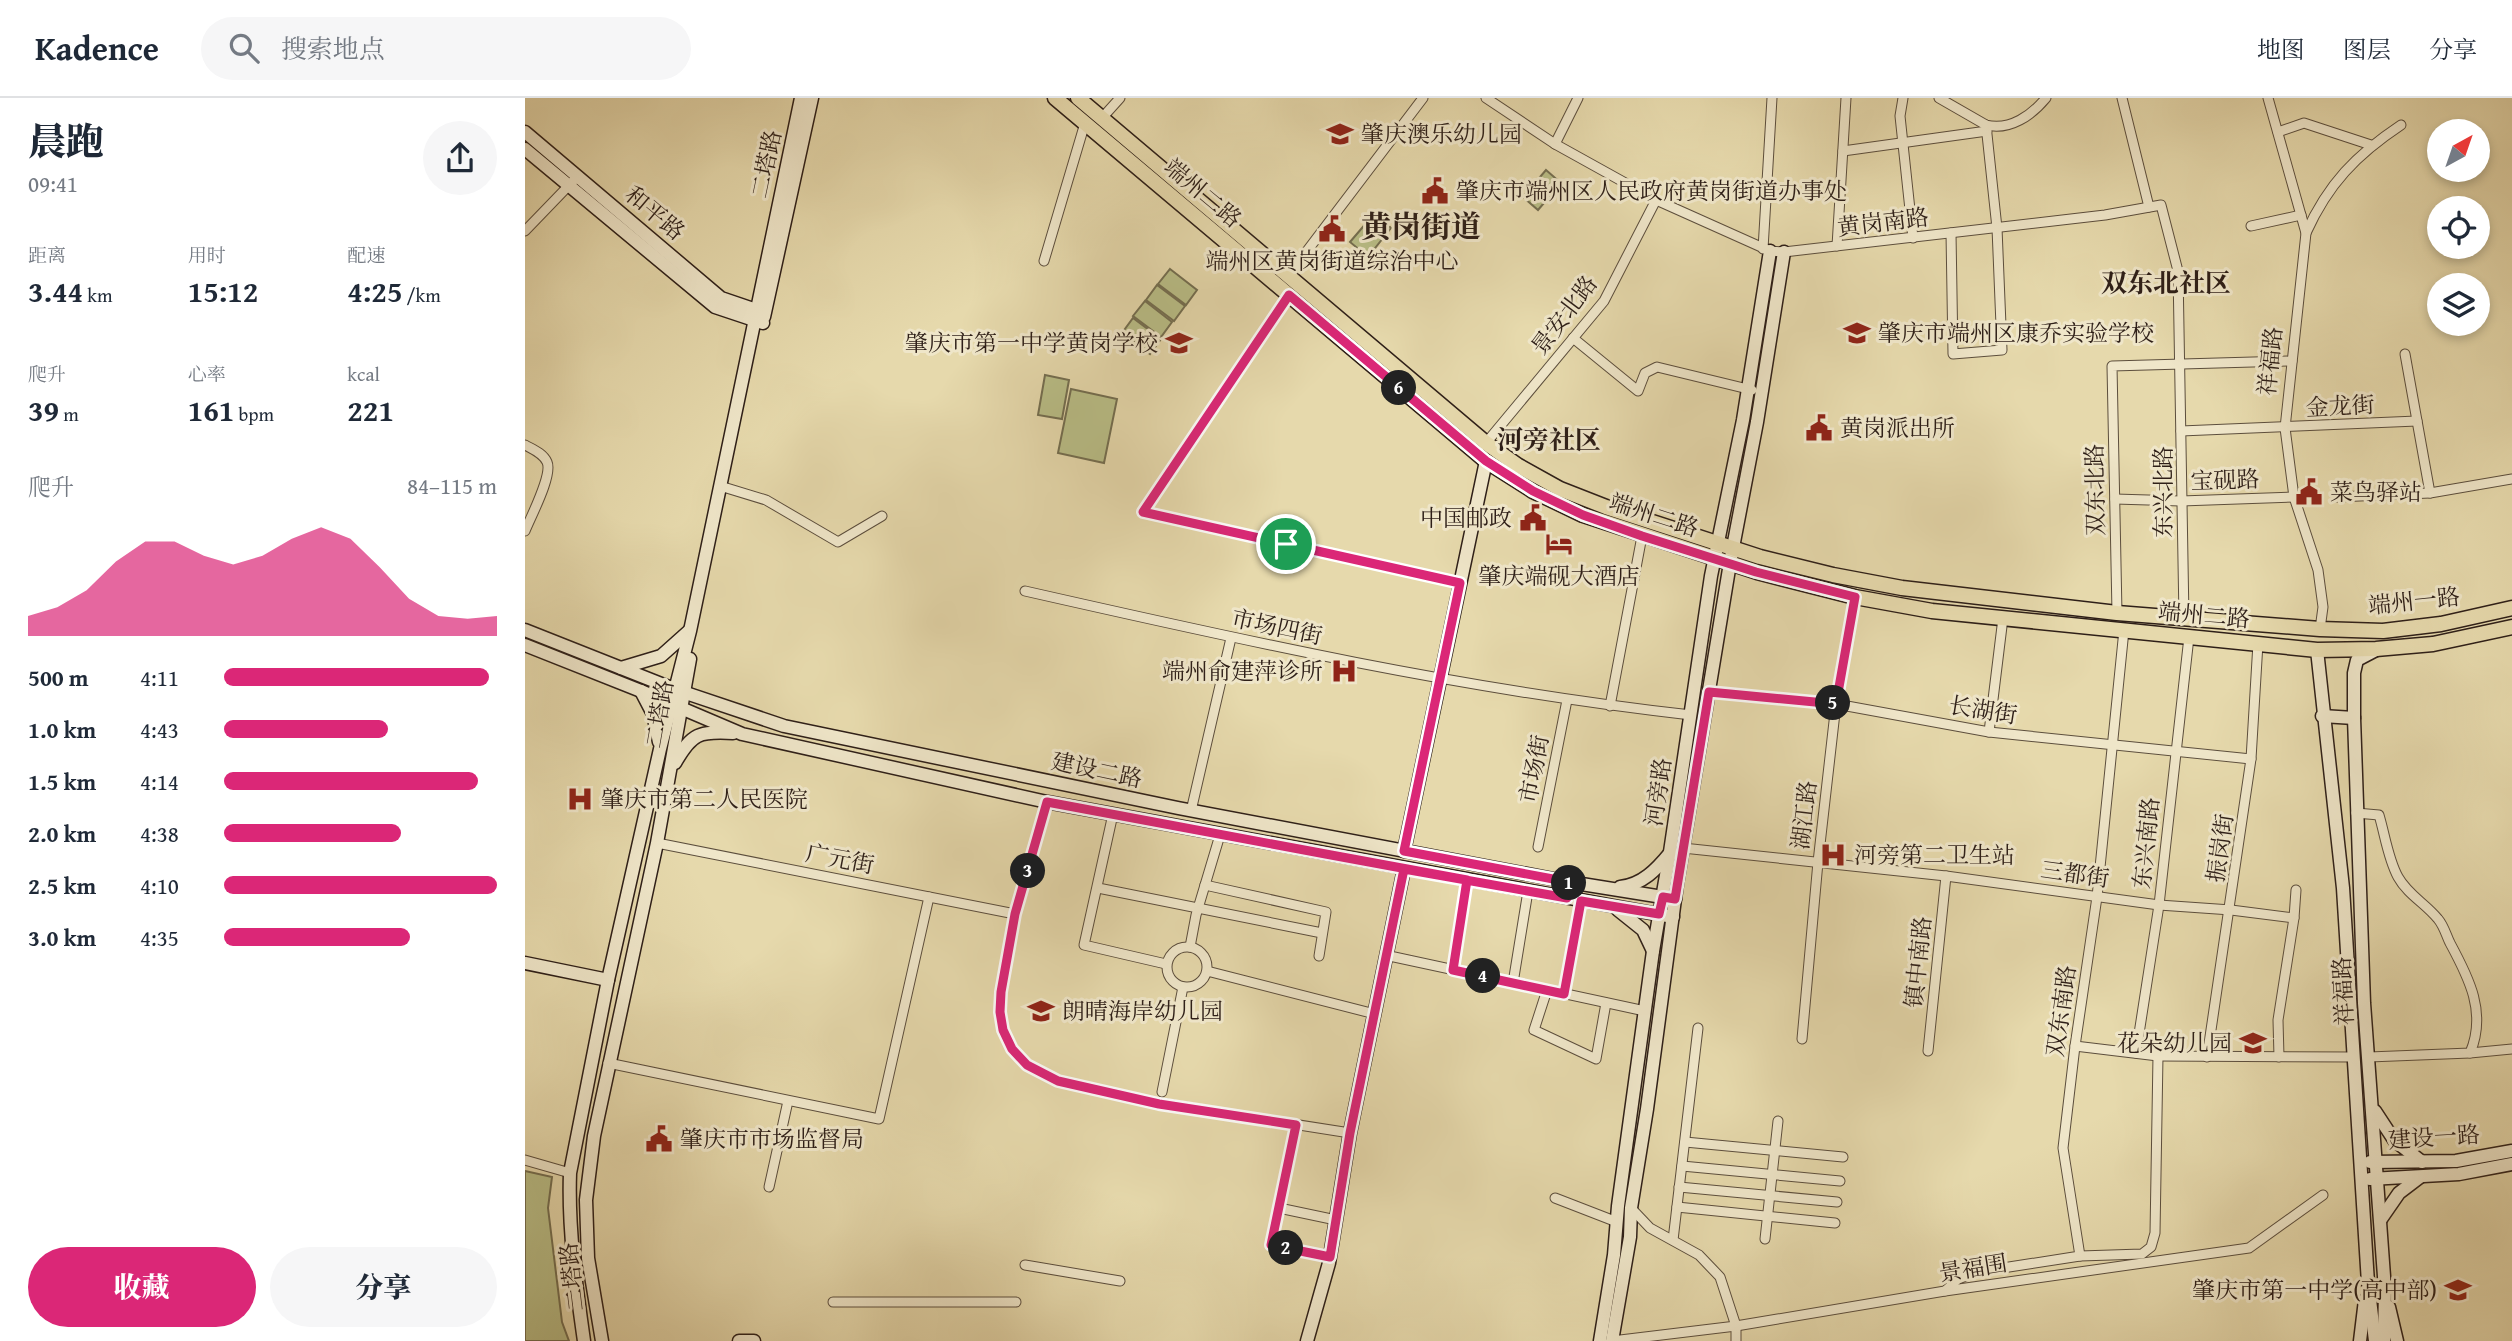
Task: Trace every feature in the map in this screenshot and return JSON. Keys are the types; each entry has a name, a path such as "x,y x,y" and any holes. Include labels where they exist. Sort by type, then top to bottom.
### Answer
{"main road":[{"name":"端州二路","path":"1055,98 1486,461 1533,491 1570,509 1642,536 1756,572 1855,597 1932,611 2317,650 2376,649"},
{"name":"端州二路","path":"1078,98 1486,443 1517,465 1560,489 1606,507 1760,557 1902,588 2117,613 2320,629"},
{"path":"1667,544 1672,528"},
{"path":"1756,572 1760,557"},
{"name":"端州一路","path":"2320,629 2383,631 2441,624 2512,608"},
{"name":"端州一路","path":"2376,649 2433,644 2512,626"}],"street":[{"name":"二塔路","path":"760,317 801,98"},
{"name":"二塔路","path":"678,691 760,317 812,98"},
{"path":"1102,118 1120,98"},
{"path":"1288,276 1423,98"},
{"path":"1486,98 1555,144 1655,200 1772,251"},
{"path":"1555,144 1578,98"},
{"name":"河旁路","path":"1606,1340 1630,1237 1631,1208 1666,916 1683,848 1730,564 1762,393 1772,251 1772,98"},
{"path":"1837,246 1846,98"},
{"path":"1903,98 1901,116 1913,238"},
{"path":"1939,98 1987,128"},
{"path":"1843,151 1903,144 1994,127 2024,119 2038,109 2046,98"},
{"path":"2122,98 2149,207 2161,205 2178,271 2180,364 2292,361"},
{"name":"祥福路","path":"2268,98 2306,233 2285,428 2294,497 2318,570 2323,607 2320,629"},
{"path":"2278,132 2304,122 2371,145"},
{"path":"1044,261 1085,123"},
{"path":"2306,233 2318,207 2340,176 2371,145 2401,125"},
{"path":"1951,233 1953,354 2002,350 1997,228 1987,128"},
{"name":"和平路","path":"525,132 574,181"},
{"name":"和平路","path":"525,149 574,181 721,298 760,317"},
{"path":"525,231 574,181"},
{"name":"景安北路","path":"1486,443 1604,301 1655,200"},
{"name":"黄岗南路","path":"1772,251 1913,238 2105,215 2149,207"},
{"path":"2251,226 2301,215"},
{"name":"河旁路","path":"1669,898 1670,852 1716,542 1748,389 1772,251"},
{"path":"1289,295 1143,512 1460,583"},
{"path":"1573,338 1638,391 1645,373 1657,367 1762,393"},
{"path":"2405,354 2430,493"},
{"name":"双东北路","path":"2117,613 2112,366 2180,364"},
{"name":"东兴北路","path":"2180,364 2184,619"},
{"name":"金龙街","path":"2182,431 2417,421"},
{"path":"525,445 542,455 548,463 549,474 525,531"},
{"path":"1404,851 1486,461"},
{"path":"2337,497 2430,493 2512,480"},
{"name":"二塔路","path":"678,691 723,487"},
{"path":"723,487 766,500 838,542 882,516"},
{"name":"宝砚路","path":"2115,499 2294,497"},
{"path":"1610,706 1642,536"},
{"name":"市场四街","path":"1025,591 1231,638 1442,680 1567,700 1691,715"},
{"name":"湖江路","path":"1802,1039 1836,704 1855,597"},
{"path":"1989,732 2003,618"},
{"name":"建设二路","path":"525,630 678,691 784,726 1191,811 1569,882 1669,898"},
{"name":"双东南路","path":"2080,1256 2063,1148 2074,1046 2097,897 2124,630"},
{"path":"620,668 661,656 690,631"},
{"name":"东兴南路","path":"2136,1053 2159,905 2174,752 2189,637"},
{"path":"1191,811 1231,638"},
{"name":"振岗街","path":"2207,1057 2231,910 2251,759 2258,643"},
{"name":"建设二路","path":"525,645 742,734 1047,802 1666,916"},
{"name":"祥福路","path":"2376,649 2357,660 2354,673 2354,718 2364,1003 2381,1220 2385,1290 2384,1341"},
{"name":"祥福路","path":"2317,650 2322,716 2343,888 2359,1163 2375,1341"},
{"path":"642,691 653,714 660,749"},
{"path":"676,706 678,691"},
{"name":"长湖街","path":"1709,692 1836,704 1989,732 2251,759"},
{"name":"市场街","path":"1538,847 1567,700"},
{"name":"二塔路","path":"584,1341 569,1201 570,1173 607,984 660,749 676,706"},
{"name":"二塔路","path":"602,1340 588,1258 586,1200 594,1136 608,1063 670,773 676,706"},
{"path":"2322,716 2354,718"},
{"path":"778,742 779,730 784,726"},
{"path":"670,773 687,743 696,736 716,732 742,734"},
{"path":"1047,802 1015,914 1001,992 1003,1030 1012,1049 1027,1065 1058,1081 1159,1104 1350,1133"},
{"path":"2357,813 2379,815 2396,874 2407,891 2430,909 2441,922 2464,966 2478,1009 2475,1043 2470,1054"},
{"path":"1113,814 1084,945 1167,964"},
{"path":"1190,947 1198,908 1220,835"},
{"name":"广元街","path":"657,843 1015,914"},
{"name":"三都街","path":"1683,848 1946,876 2159,905 2294,918"},
{"path":"1613,888 1629,886 1649,876 1670,852"},
{"path":"1307,1341 1330,1257 1350,1133 1404,869"},
{"name":"镇中南路","path":"1928,1051 1946,876"},
{"path":"1453,970 1467,880"},
{"path":"1567,898 1569,882"},
{"path":"1205,886 1326,912 1319,956"},
{"path":"1098,888 1322,933"},
{"path":"2279,1057 2278,1020 2296,890"},
{"path":"1513,983 1528,891"},
{"path":"608,1063 879,1119 929,897"},
{"path":"1564,994 1581,901"},
{"path":"1614,907 1643,930 1653,951"},
{"name":"河旁路","path":"1606,1340 1617,1222 1653,951 1666,916"},
{"path":"1190,947 1201,953 1207,964 1207,971 1196,986 1183,987 1171,980 1167,964 1176,949 1190,947"},
{"path":"1385,955 1645,1011"},
{"path":"525,963 607,984"},
{"path":"525,971 607,984"},
{"path":"1207,971 1375,1014"},
{"path":"1162,1093 1183,987"},
{"path":"1547,990 1534,1030 1596,1059 1606,1003"},
{"path":"1673,1240 1698,1028"},
{"path":"2074,1046 2158,1056 2354,1057"},
{"path":"2369,1057 2509,1050"},
{"path":"1945,1291 1958,1279 1977,1272 2080,1256 2142,1254 2151,1247 2155,1233 2158,1056"},
{"path":"769,1187 787,1101"},
{"path":"2357,1105 2373,1107 2394,1140 2422,1168 2399,1193 2381,1220"},
{"path":"1765,1239 1778,1121"},
{"path":"1296,1125 1271,1245 1330,1257"},
{"path":"1685,1142 1843,1157"},
{"name":"建设一路","path":"2457,1168 2512,1151"},
{"path":"525,1160 570,1173"},
{"name":"建设一路","path":"2359,1163 2377,1162 2422,1168 2512,1164"},
{"path":"1682,1166 1840,1181"},
{"name":"建设一路","path":"2361,1179 2422,1168"},
{"path":"1679,1187 1837,1202"},
{"name":"景福围","path":"1606,1340 1736,1326 1945,1291 2249,1248 2323,1195"},
{"path":"1555,1198 1617,1222"},
{"path":"1677,1207 1835,1223"},
{"path":"1279,1208 1336,1220"},
{"path":"1631,1208 1650,1228 1699,1255 1720,1277 1736,1326 1736,1341"},
{"path":"2364,1220 2369,1224 2371,1247 2397,1341"},
{"path":"1630,1237 1650,1228"},
{"path":"1025,1265 1120,1281"},
{"path":"2360,1341 2368,1283"},
{"path":"578,1298 593,1295"},
{"path":"833,1302 1016,1302"},
{"path":"739,1341 754,1341"}],"green space":[{"path":"1546,170 1561,183 1538,210 1523,197"},
{"path":"1374,214 1391,228 1368,257 1350,242"},
{"path":"1170,269 1197,290 1186,305 1158,284"},
{"path":"1157,285 1185,306 1174,321 1146,300"},
{"path":"1145,301 1172,322 1161,337 1133,316"},
{"path":"1133,318 1161,339 1150,354 1122,333"},
{"path":"1045,375 1069,380 1062,419 1038,415"},
{"path":"1071,389 1117,399 1104,463 1058,453"},
{"path":"525,1171 552,1177 548,1208 562,1322 569,1341 525,1341"}],"place":[{"name":"肇庆澳乐幼儿园","path":"1340,134"},
{"name":"肇庆市端州区人民政府黄岗街道办事处","path":"1435,191"},
{"name":"端州区黄岗街道综治中心","path":"1332,229"},
{"name":"肇庆市端州区康乔实验学校","path":"1857,333"},
{"name":"肇庆市第一中学黄岗学校","path":"1179,343"},
{"name":"黄岗派出所","path":"1819,428"},
{"name":"菜鸟驿站","path":"2309,492"},
{"name":"中国邮政","path":"1533,518"},
{"name":"肇庆端砚大酒店","path":"1559,544"},
{"name":"端州俞建萍诊所","path":"1344,671"},
{"name":"肇庆市第二人民医院","path":"580,799"},
{"name":"河旁第二卫生站","path":"1833,855"},
{"name":"朗晴海岸幼儿园","path":"1041,1011"},
{"name":"花朵幼儿园","path":"2253,1043"},
{"name":"肇庆市市场监督局","path":"659,1139"},
{"name":"肇庆市第一中学(高中部)","path":"2458,1290"}],"district":[{"name":"黄岗街道","path":"1421,227"},
{"name":"双东北社区","path":"2166,283"},
{"name":"河旁社区","path":"1549,440"}],"route":[{"path":"1286,544 1143,512 1289,295 1486,461 1533,491 1583,515 1642,536 1756,572 1855,597 1836,704 1709,692 1675,899 1663,897 1659,914 1581,901 1564,994 1453,970 1467,880 1047,802 1015,914 1001,992 1003,1030 1012,1049 1027,1065 1058,1081 1159,1104 1296,1125 1271,1245 1330,1257 1350,1133 1404,869 1567,898 1569,882 1404,851 1442,680 1460,583 1286,544"}]}
